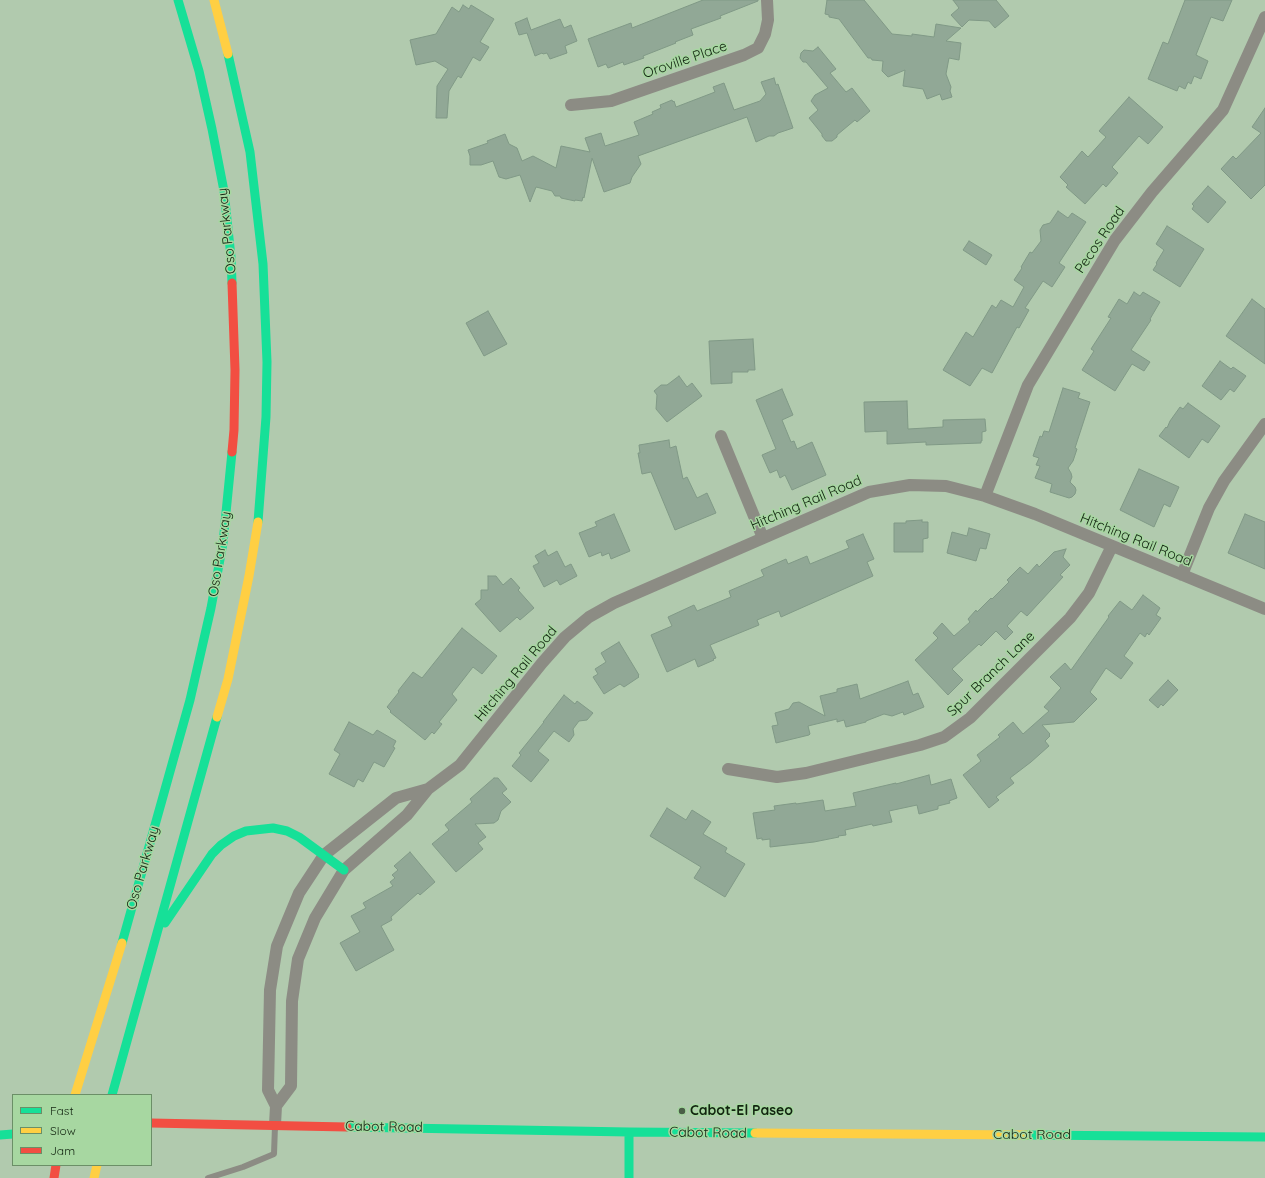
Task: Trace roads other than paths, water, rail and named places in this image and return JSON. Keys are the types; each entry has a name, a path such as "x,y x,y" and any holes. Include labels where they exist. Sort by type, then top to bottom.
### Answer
{"main road":[{"name":"Oso Parkway","path":"75,1094 117,961 190,700 211,608 223,543 230,483 236,370 234,305 225,206 212,129 199,71 178,0"},
{"path":"112,1094 228,679 258,524 266,417 263,264 250,152 214,0"},
{"path":"157,935 212,854 221,844 246,831 259,828 273,828 287,831 299,837 344,870"},
{"name":"Cabot Road","path":"152,1123 629,1132 1265,1137"},
{"path":"629,1132 629,1178"},
{"path":"0,1135 12,1134"},
{"path":"54,1178 56,1166"},
{"path":"94,1178 97,1166"}],"street":[{"name":"Oroville Place","path":"571,105 611,101 744,55 758,48 765,34 768,20 768,0"},
{"name":"Pecos Road","path":"985,496 1028,385 1115,240 1152,192 1223,110 1265,17"},
{"path":"1182,575 1209,508 1224,481 1265,424"},
{"path":"721,436 763,538"},
{"name":"Hitching Rail Road","path":"276,1106 291,1086 292,1001 298,959 314,918 344,870 407,815 428,790 460,765 542,663 566,637 589,617 614,603 869,492 910,485 924,485 946,486 985,496 1035,514 1265,609"},
{"name":"Spur Branch Lane","path":"728,769 777,777 806,774 920,745 944,736 970,718 1070,618 1088,593 1112,546"},
{"name":"Hitching Rail Road","path":"275,1126 276,1106 268,1090 270,990 277,946 299,893 324,855 396,798 428,790"}],"lane":[{"path":"208,1178 243,1167 274,1154 275,1126"}],"place":[{"name":"Cabot-El Paseo","path":"682,1111"}]}
